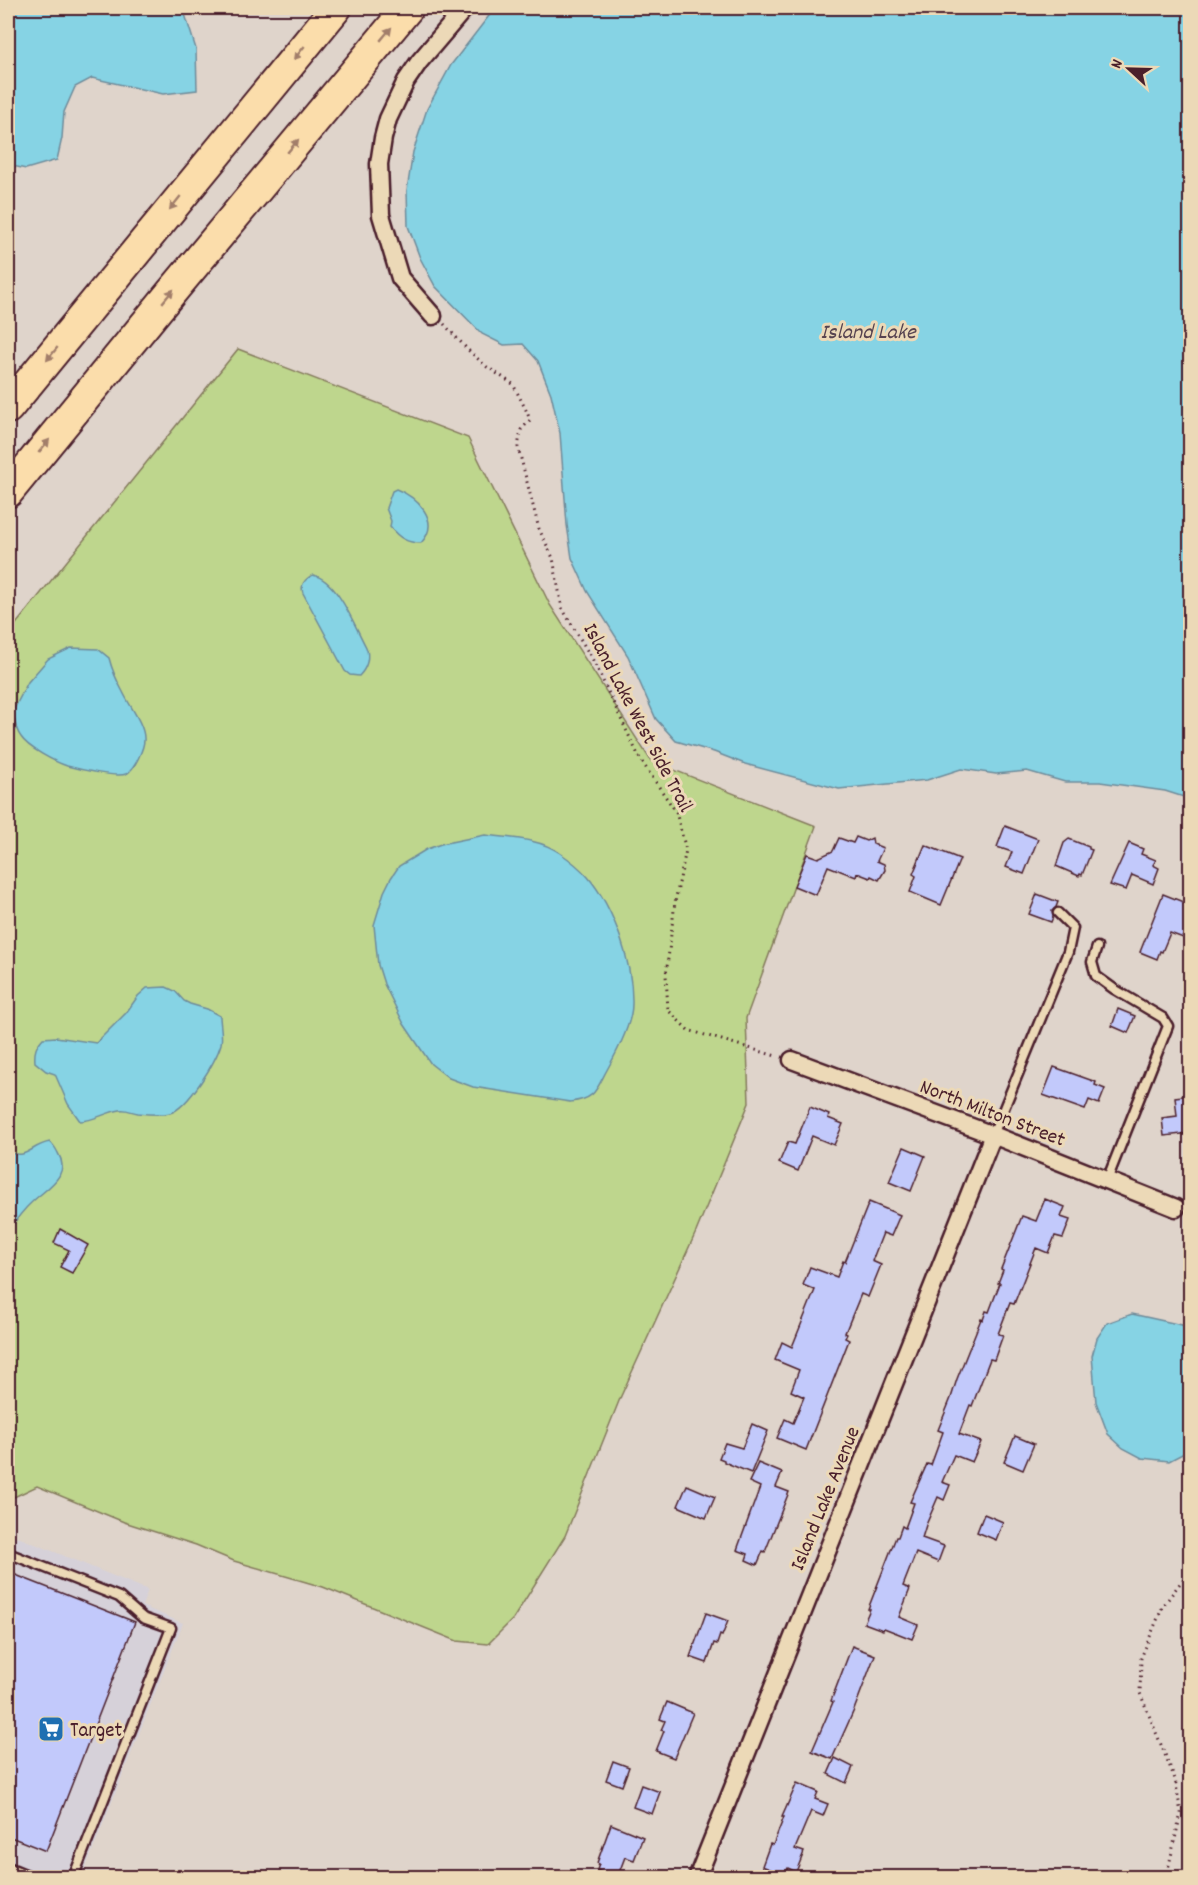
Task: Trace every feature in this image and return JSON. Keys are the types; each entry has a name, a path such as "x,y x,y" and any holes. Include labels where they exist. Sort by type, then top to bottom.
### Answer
{"highway":[{"path":"8,408 336,8"},
{"path":"8,492 408,8"}],"street":[{"path":"433,316 400,278 381,215 380,164 388,119 406,81 419,62 465,8"},
{"name":"North Milton Street","path":"792,1060 993,1135 1176,1208"},
{"name":"Island Lake Avenue","path":"697,1878 993,1135"}],"lane":[{"path":"993,1135 1068,952 1073,928 1058,913"},
{"path":"1097,947 1092,962 1096,976 1163,1018 1168,1026 1107,1180"},
{"path":"8,1553 119,1597 143,1618 171,1628 73,1878"},
{"path":"8,1867 35,1878"}],"path":[{"name":"Island Lake West Side Trail","path":"433,316 487,367 513,384 527,412 530,420 521,429 518,447 539,529 553,558 562,608 594,662 640,759 676,812 686,850 675,902 666,975 668,1010 688,1030 792,1060"},
{"path":"1166,1878 1181,1813 1175,1779 1140,1693 1141,1658 1163,1606 1191,1570"}],"shaded area":[{"path":"8,1533 148,1590 142,1606 183,1623 82,1877 8,1877"}],"green space":[{"path":"238,349 468,438 550,605 651,761 816,826 746,1018 749,1103 696,1232 621,1396 565,1536 513,1619 488,1644 457,1641 323,1587 234,1561 196,1545 124,1522 37,1486 14,1497 8,1486 8,634"}],"water":[{"path":"8,8 185,8 196,49 197,90 163,94 92,78 75,87 64,112 57,160 26,169 8,165"},
{"name":"Island Lake","path":"495,8 1018,8 1030,13 1046,8 1190,8 1190,799 1165,791 1100,782 1065,782 1027,771 996,774 961,769 927,780 839,789 745,764 676,741 656,719 628,656 587,591 572,558 567,525 560,433 551,394 538,361 523,344 504,345 482,334 435,286 420,258 408,226 407,190 413,152 427,109 451,65"},
{"path":"396,489 419,504 428,518 427,535 421,543 404,539 390,527 391,521 386,508 392,491"},
{"path":"313,575 322,579 338,595 366,647 367,662 359,676 350,675 345,671 303,593 304,582"},
{"path":"71,648 98,649 109,658 119,684 139,721 143,733 143,747 135,764 126,774 97,773 62,764 29,746 19,734 13,711 28,682 48,659"},
{"path":"485,835 514,838 552,848 585,874 614,920 629,971 632,1004 630,1020 595,1092 579,1101 570,1102 473,1087 449,1078 431,1064 404,1024 384,984 378,965 374,925 384,892 399,866 427,849"},
{"path":"166,987 175,991 184,1001 220,1016 221,1044 200,1083 185,1102 170,1113 150,1114 120,1110 80,1121 68,1104 55,1074 46,1071 35,1062 35,1052 39,1044 43,1038 56,1037 96,1043 147,988"},
{"path":"50,1142 61,1161 60,1175 25,1209 8,1232 8,1152 25,1153"},
{"path":"1132,1314 1182,1325 1190,1330 1190,1450 1169,1461 1142,1458 1123,1448 1108,1434 1096,1402 1092,1356 1097,1338 1107,1323"}],"building":[{"path":"1005,826 1038,839 1024,874 1006,867 1012,852 997,847"},
{"path":"856,837 866,841 872,838 873,844 883,848 877,861 884,864 885,870 879,880 857,873 856,877 828,866 816,895 794,886 807,854 818,858 833,851 839,838 853,843"},
{"path":"1069,839 1092,850 1082,875 1079,876 1056,866 1064,843"},
{"path":"1129,843 1143,849 1141,854 1156,860 1153,865 1159,868 1153,884 1132,875 1126,890 1110,885"},
{"path":"925,845 960,859 941,905 910,892 916,876 913,874"},
{"path":"1037,894 1058,902 1052,911 1051,922 1029,914"},
{"path":"1163,894 1183,902 1191,899 1191,941 1170,933 1157,959 1140,952"},
{"path":"1118,1009 1135,1016 1128,1033 1112,1026"},
{"path":"1054,1067 1096,1082 1095,1085 1105,1089 1099,1104 1089,1100 1085,1110 1043,1095"},
{"path":"1191,1095 1191,1133 1164,1136 1162,1118 1177,1116 1175,1097"},
{"path":"810,1107 843,1124 834,1145 812,1136 798,1171 779,1163 788,1142 795,1144"},
{"path":"904,1147 925,1156 911,1191 889,1182"},
{"path":"1045,1199 1065,1207 1061,1217 1070,1220 1063,1238 1055,1236 1048,1253 1036,1248 1014,1304 1010,1303 998,1334 1003,1335 994,1360 990,1359 959,1434 981,1442 972,1462 954,1455 942,1482 950,1485 944,1500 938,1497 926,1525 922,1538 944,1546 938,1562 916,1553 903,1586 910,1589 899,1617 918,1625 912,1639 864,1623 896,1537 902,1526 905,1528 914,1503 910,1502 927,1464 931,1465 943,1432 938,1430 981,1319 983,1320 986,1311 989,1312 1000,1283 998,1283 1003,1270 1001,1269 1022,1216 1036,1221"},
{"path":"869,1202 900,1215 891,1236 883,1233 872,1261 881,1265 868,1297 861,1294 845,1333 847,1334 845,1338 849,1340 806,1450 777,1438 785,1419 793,1423 804,1397 791,1391 799,1370 775,1360 782,1342 792,1347 815,1290 803,1285 810,1267 837,1277"},
{"path":"60,1229 88,1245 72,1273 60,1267 69,1250 54,1243"},
{"path":"752,1424 768,1431 751,1473 719,1458 725,1443 742,1448"},
{"path":"1015,1436 1034,1444 1023,1470 1004,1462"},
{"path":"758,1463 782,1473 776,1487 789,1492 765,1552 763,1551 757,1565 746,1560 748,1554 737,1550 760,1487 749,1482"},
{"path":"687,1485 715,1497 706,1518 678,1506"},
{"path":"984,1514 1003,1522 996,1540 977,1532"},
{"name":"Target","path":"8,1572 135,1622 46,1851 8,1836"},
{"path":"706,1613 728,1621 717,1644 714,1643 707,1663 690,1657"},
{"path":"852,1646 875,1655 832,1759 812,1751 833,1702 831,1701"},
{"path":"667,1702 693,1713 674,1758 656,1751 664,1731 661,1730 665,1721 660,1719"},
{"path":"835,1758 853,1767 846,1783 828,1774"},
{"path":"613,1761 629,1767 622,1786 606,1780"},
{"path":"797,1783 818,1792 815,1799 828,1804 823,1816 811,1811 795,1849 804,1852 796,1872 788,1868 785,1875 762,1866 770,1844 773,1845"},
{"path":"641,1785 660,1792 652,1814 633,1807"},
{"path":"611,1824 643,1837 634,1860 625,1857 617,1878 597,1870 599,1864 597,1863"}],"place":[{"name":"Target","path":"51,1729"}]}
